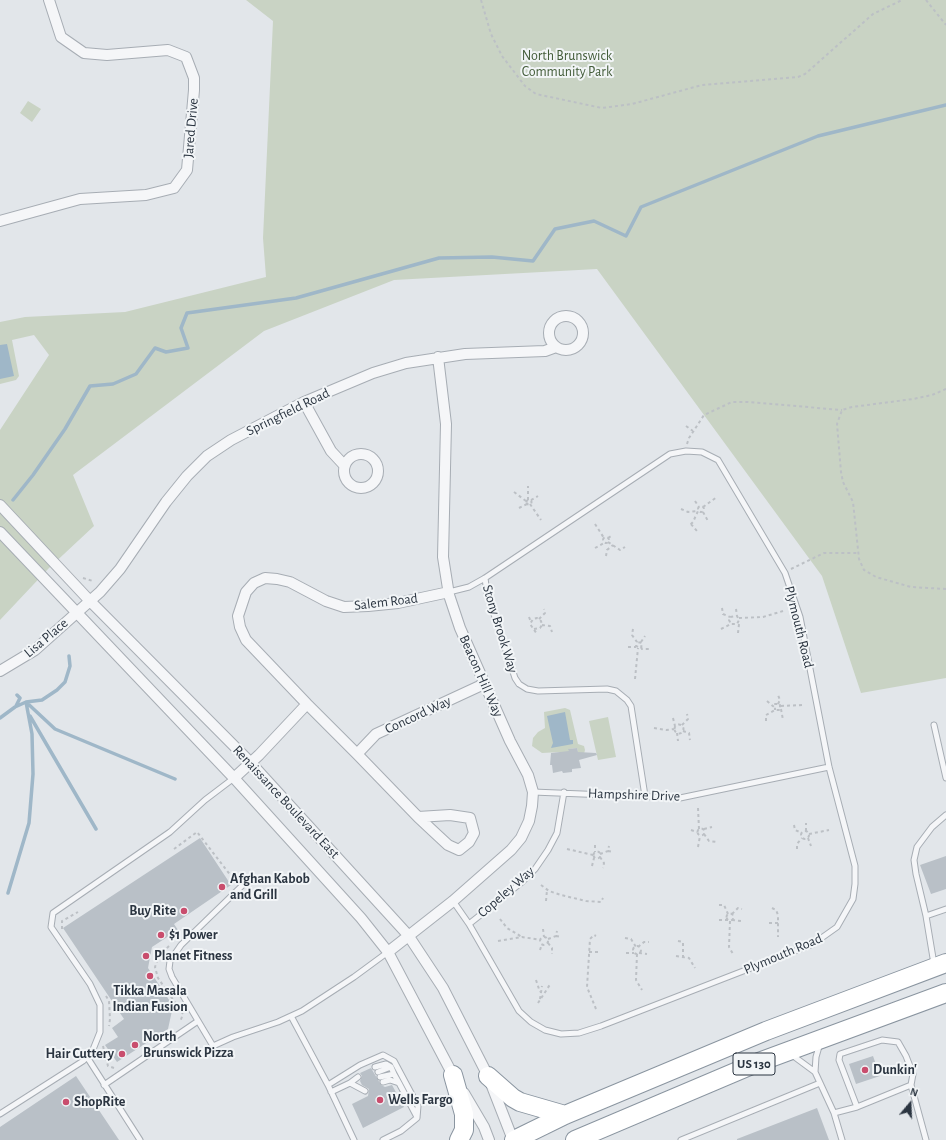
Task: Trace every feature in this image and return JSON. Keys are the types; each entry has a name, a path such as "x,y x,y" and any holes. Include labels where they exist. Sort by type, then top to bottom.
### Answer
{"highway":[{"name":"US 130","path":"514,1140 565,1115 766,1031 940,966"},
{"name":"US 130","path":"580,1139 784,1052 946,993"},
{"path":"453,1075 464,1114 464,1130 459,1140"},
{"path":"488,1076 513,1098 520,1102 565,1115"}],"street":[{"name":"Jared Drive","path":"0,221 80,199 146,195 174,188 187,170 194,78 186,57 168,50 108,55 84,53 61,38 49,0"},
{"name":"Springfield Road","path":"89,600 120,569 166,502 207,456 231,440 304,402 373,373 406,363 465,354 530,353 545,351 556,347"},
{"name":"Beacon Hill Way","path":"388,952 453,900 511,850 521,838 529,821 533,792 528,776 510,741 460,628 449,592 443,557 446,424 438,357"},
{"path":"304,402 331,451 344,465"},
{"name":"Renaissance Boulevard East","path":"0,505 89,600 251,763 408,935 443,988 488,1076 514,1140"},
{"name":"Renaissance Boulevard East","path":"0,532 234,778 361,918 388,952 453,1075 484,1127 489,1140"},
{"name":"Salem Road","path":"418,817 450,814 470,818 474,833 469,842 459,850 448,844 418,817 246,640 240,627 238,616 246,592 254,583 265,578 290,582 326,601 344,607 398,603 449,592"},
{"name":"Lisa Place","path":"0,672 35,650 89,600"},
{"name":"Concord Way","path":"357,754 376,734 484,684"},
{"path":"234,778 251,763 307,704"}],"lane":[{"name":"Salem Road","path":"449,592 469,587 485,578 670,454 686,451 702,452 718,460"},
{"name":"Plymouth Road","path":"453,900 469,924 519,1011 531,1022 544,1030 561,1034 579,1033 601,1026 813,944 837,926 853,899 855,866 829,767 800,617 785,573 718,460"},
{"name":"Stony Brook Way","path":"485,578 487,593 510,663 515,678 520,684 526,689 538,691 607,689 616,691 627,700 631,706 645,796"},
{"path":"934,725 946,778"},
{"name":"Hampshire Drive","path":"533,792 564,792 680,798 829,767"},
{"path":"0,1114 87,1057 92,1052 100,1032 100,1005 90,984 51,927 53,913 170,832 205,800 234,778"},
{"name":"Copeley Way","path":"469,924 522,882 535,869 557,833 564,792"},
{"path":"940,966 926,916 914,860 917,846 932,827 946,815"},
{"path":"251,877 181,945 170,960 169,969 172,977 213,1046 291,1016 350,980 388,952"},
{"path":"926,916 946,909"},
{"path":"291,1016 328,1085 354,1140"},
{"path":"104,1085 198,1021"},
{"path":"822,1038 816,1057 815,1072 834,1113 842,1140"},
{"path":"857,1107 839,1060 840,1054 882,1040 898,1042 906,1056 913,1074 911,1086 926,1140"},
{"path":"784,1052 815,1072"},
{"path":"328,1085 360,1065 382,1055 394,1062 418,1106 417,1118 401,1132 383,1140"},
{"path":"87,1057 140,1140"},
{"path":"379,1074 391,1067 417,1118"},
{"path":"379,1074 394,1074"},
{"path":"379,1074 399,1083"},
{"path":"331,1092 350,1082 360,1080 350,1082"},
{"path":"350,1082 365,1091"},
{"path":"681,1140 820,1083"},
{"path":"834,1113 857,1107 911,1086"}],"path":[{"path":"481,0 491,34 502,56 525,86 536,94 602,108 632,104 702,85 798,77 805,74 873,14 902,0"},
{"path":"926,0 946,25"},
{"path":"686,451 689,438 704,415 732,402 842,410 852,407 932,396 946,389"},
{"path":"842,410 837,424 838,451 843,482 853,502 860,565 864,570 876,577 912,587 946,589"},
{"path":"686,426 694,431"},
{"path":"528,486 528,504 541,520"},
{"path":"514,492 528,500"},
{"path":"528,500 538,496"},
{"path":"699,507 703,507 717,497"},
{"path":"695,501 699,507 690,525 697,531"},
{"path":"519,508 528,504"},
{"path":"703,507 703,512 708,521"},
{"path":"681,509 688,512 703,512"},
{"path":"595,524 604,538 604,543"},
{"path":"604,538 608,538 613,535"},
{"path":"595,548 608,542 620,550 625,547"},
{"path":"606,556 607,550 613,545"},
{"path":"785,573 824,553 858,553"},
{"path":"722,608 723,614 730,617 736,616 739,618 763,617 783,611"},
{"path":"736,608 736,616"},
{"path":"531,622 535,618 539,619 545,613 544,609"},
{"path":"528,617 531,622 531,626 537,634"},
{"path":"730,617 729,620 731,624"},
{"path":"738,634 739,618"},
{"path":"539,619 542,625"},
{"path":"721,629 731,624 736,625 738,623"},
{"path":"534,629 540,628 542,625 550,626 552,632"},
{"path":"633,629 632,635 639,647"},
{"path":"635,678 639,647 646,636"},
{"path":"628,647 639,647 642,649 651,650"},
{"path":"774,706 778,704 780,700 778,695"},
{"path":"767,700 774,706 775,710"},
{"path":"778,704 781,706 803,705"},
{"path":"781,706 783,720"},
{"path":"766,722 766,715 775,710 778,711 781,709"},
{"path":"654,728 666,730 675,728 678,724 682,725 688,719 687,714"},
{"path":"673,718 678,740"},
{"path":"682,725 683,731"},
{"path":"677,733 680,734 683,731 689,733 690,740"},
{"path":"698,808 698,832 700,836 698,847"},
{"path":"806,823 806,831 811,846"},
{"path":"794,824 795,830 802,833 806,831"},
{"path":"699,829 712,827"},
{"path":"704,829 704,834 709,841 717,842"},
{"path":"691,830 698,832"},
{"path":"808,834 829,830"},
{"path":"174,849 197,832 236,883"},
{"path":"797,849 797,844 802,838 802,833"},
{"path":"700,836 704,834"},
{"path":"802,838 808,838"},
{"path":"593,855 595,852 595,845"},
{"path":"608,851 609,846"},
{"path":"567,849 593,855"},
{"path":"595,852 600,854 608,851 613,852"},
{"path":"600,854 600,857 604,863 603,868"},
{"path":"592,866 594,858 593,855"},
{"path":"594,858 600,857"},
{"path":"541,885 547,890 561,895 586,901 601,902 603,898"},
{"path":"546,901 547,890"},
{"path":"719,905 724,905 730,920 729,947 733,954"},
{"path":"728,914 732,914 738,908 742,909"},
{"path":"772,908 776,910 778,915 778,937"},
{"path":"62,929 62,921 78,912"},
{"path":"730,920 734,917 732,914"},
{"path":"500,919 507,928 522,937"},
{"path":"720,920 741,921"},
{"path":"769,923 778,923"},
{"path":"543,929 544,937"},
{"path":"556,936 557,931"},
{"path":"596,936 594,935 590,939 586,987 596,1009"},
{"path":"544,937 548,939 556,936 561,937"},
{"path":"498,941 522,937 541,940"},
{"path":"541,940 544,937"},
{"path":"625,938 631,939 641,950 638,954 636,980 642,990"},
{"path":"548,939 548,943 552,948 552,954"},
{"path":"540,950 542,944 541,940"},
{"path":"678,941 683,942 683,957"},
{"path":"634,953 633,949 644,942 649,942"},
{"path":"542,944 548,943"},
{"path":"170,945 159,956 155,967 158,978 183,1014 180,1023"},
{"path":"589,952 598,952"},
{"path":"626,953 647,954"},
{"path":"676,956 688,958 695,968"},
{"path":"536,980 537,988 541,993"},
{"path":"542,986 539,1002 551,983"},
{"path":"105,995 109,1001 110,1019 107,1033"},
{"path":"103,1044 108,1066 115,1068"}],"green space":[{"name":"North Brunswick Community Park","path":"246,0 946,0 946,678 861,693 822,576 597,269 394,280 264,331 73,475 94,526 49,568 0,620 0,430 49,355 34,335 12,340 19,376 16,380 0,384 0,322 25,317 125,312 266,277 263,238 273,21"},
{"path":"28,101 41,109 32,122 20,113"},
{"path":"565,708 570,710 578,744 584,746 584,754 578,752 577,748 569,749 569,755 560,752 542,753 532,746 533,738 538,732 545,728 544,712"},
{"path":"608,717 616,757 598,760 589,721"}],"water":[{"path":"7,344 14,376 0,379 0,345"},
{"path":"565,712 570,740 573,740 573,744 551,748 553,743 547,716"}],"building":[{"path":"577,748 578,752 596,753 597,755 579,760 581,768 572,769 572,772 563,773 562,771 553,773 552,765 550,765 551,753 569,751 568,749"},
{"path":"200,838 231,885 174,924 178,930 152,947 148,968 173,1006 168,1029 117,1062 105,1045 118,1037 112,1028 124,1019 63,928"},
{"path":"946,856 946,889 931,894 920,865"},
{"name":"Dunkin'","path":"873,1056 880,1076 856,1084 849,1064"},
{"name":"Wells Fargo","path":"371,1068 381,1085 385,1087 392,1085 404,1107 363,1128 352,1104 368,1096 369,1089 362,1085 360,1081 362,1076 360,1073"},
{"name":"ShopRite","path":"76,1076 119,1140 0,1140 0,1127"},
{"path":"817,1108 829,1140 737,1140 737,1139"}],"waterway":[{"path":"13,500 33,475 65,429 90,386 113,384 136,374 155,348 166,352 188,348 181,328 187,313 296,298 439,258 492,257 533,261 555,229 594,221 626,236 641,207 818,136 946,105"},
{"path":"26,702 42,700 57,690 65,682 70,666 69,656"},
{"path":"16,706 20,698 17,695"},
{"path":"26,702 55,729 175,779"},
{"path":"0,718 15,707 26,702 32,734 33,774 29,823 8,893"},
{"path":"30,716 96,829"}],"place":[{"name":"Afghan Kabob and Grill","path":"222,887"},
{"name":"Buy Rite","path":"184,911"},
{"name":"$1 Power","path":"161,935"},
{"name":"Planet Fitness","path":"146,956"},
{"name":"Tikka Masala Indian Fusion","path":"150,976"},
{"name":"North Brunswick Pizza","path":"135,1045"},
{"name":"Hair Cuttery","path":"122,1054"},
{"name":"Dunkin'","path":"865,1070"},
{"name":"Wells Fargo","path":"380,1100"},
{"name":"ShopRite","path":"66,1102"}]}
